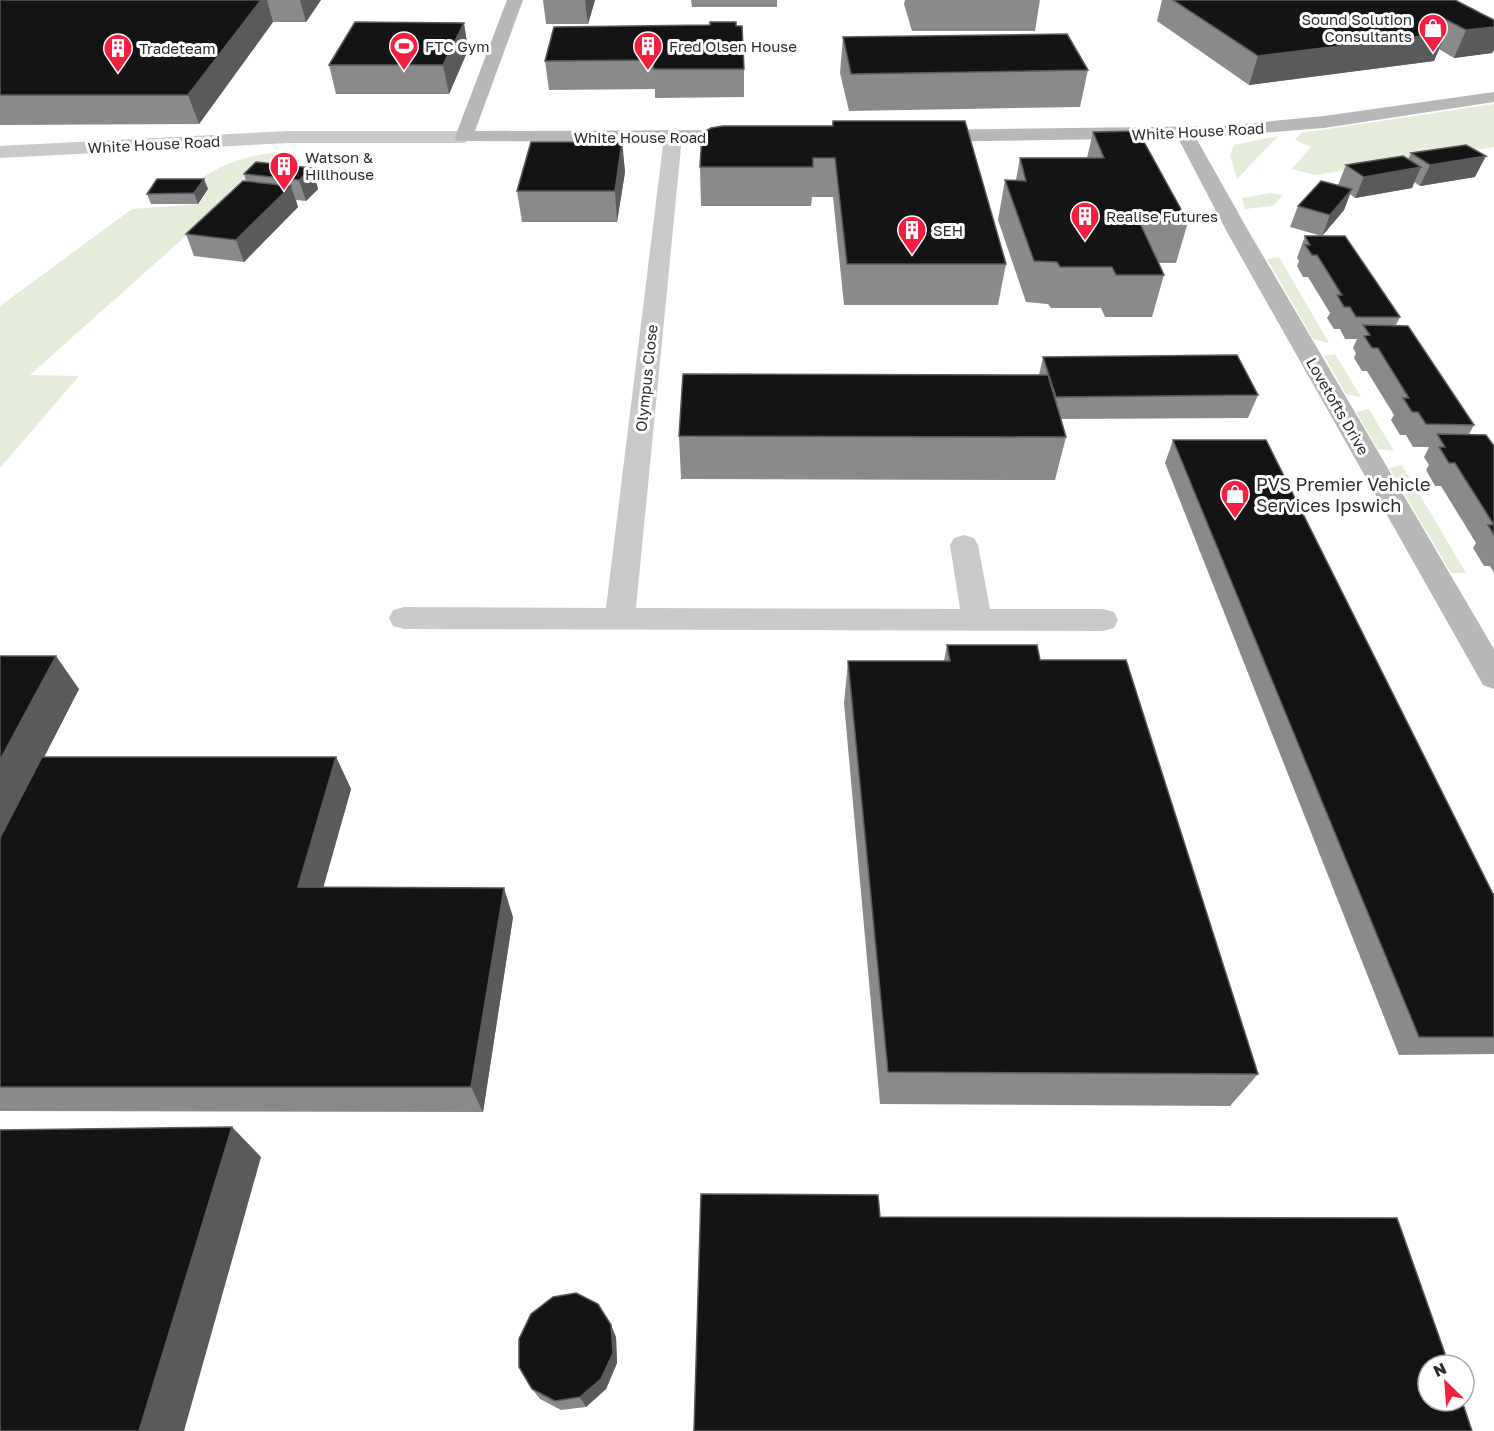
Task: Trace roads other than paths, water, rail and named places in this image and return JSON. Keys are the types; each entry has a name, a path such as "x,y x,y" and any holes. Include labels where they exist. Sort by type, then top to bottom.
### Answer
{"street":[{"path":"464,136 515,0"},
{"name":"White House Road","path":"906,136 1185,134 1324,122 1494,97"},
{"name":"Lovetofts Drive","path":"1185,134 1238,232 1494,677"},
{"name":"White House Road","path":"0,152 288,137 768,136"},
{"name":"Olympus Close","path":"620,619 673,137"},
{"path":"964,545 977,620"},
{"path":"404,618 1103,620"}],"place":[{"name":"Sound Solution Consultants","path":"1433,54"},
{"name":"FTC Gym","path":"404,72"},
{"name":"Fred Olsen House","path":"648,72"},
{"name":"Tradeteam","path":"118,74"},
{"name":"Watson & Hillhouse","path":"284,192"},
{"name":"Realise Futures","path":"1085,242"},
{"name":"SEH","path":"912,256"},
{"name":"PVS Premier Vehicle Services Ipswich","path":"1235,520"}]}
